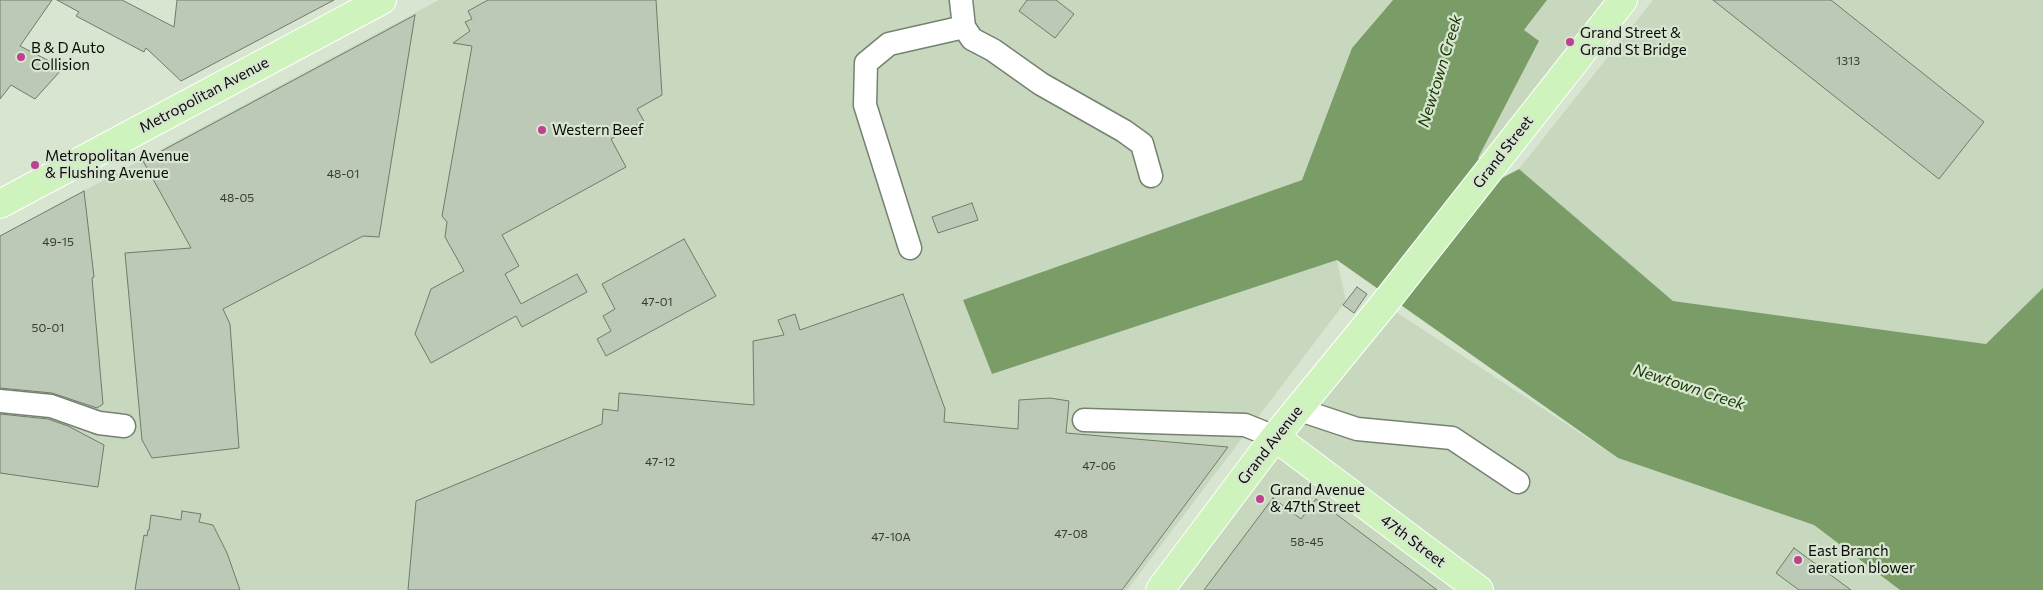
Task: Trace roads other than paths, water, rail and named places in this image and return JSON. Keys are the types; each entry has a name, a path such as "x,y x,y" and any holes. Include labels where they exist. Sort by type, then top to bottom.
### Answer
{"main road":[{"name":"Metropolitan Avenue","path":"0,204 382,0"},
{"name":"Grand Street","path":"1384,304 1623,0"},
{"name":"Grand Avenue","path":"1160,590 1275,437 1384,304"},
{"name":"47th Street","path":"1275,437 1479,590"}],"lane":[{"path":"961,0 964,27 972,38 993,50 1041,84 1124,131 1142,144 1151,176"},
{"path":"910,248 866,105 866,63 890,44 964,27"},
{"path":"0,401 50,406 99,423 124,426"},
{"path":"1297,409 1357,429 1452,438 1518,482"},
{"path":"1084,420 1245,425 1275,437"}],"water":[{"name":"Newtown Creek","path":"1393,0 1547,0 1524,30 1539,41 1478,158 1502,178 1519,169 1673,301 1986,344 2043,288 2043,590 1900,590 1814,525 1618,458 1337,260 992,374 963,300 1302,180 1352,48"}],"place":[{"name":"Grand Street & Grand St Bridge","path":"1570,42"},
{"name":"B & D Auto Collision","path":"21,57"},
{"name":"Western Beef","path":"542,130"},
{"name":"Metropolitan Avenue & Flushing Avenue","path":"35,165"},
{"name":"Grand Avenue & 47th Street","path":"1260,499"},
{"name":"East Branch aeration blower","path":"1798,560"}]}
